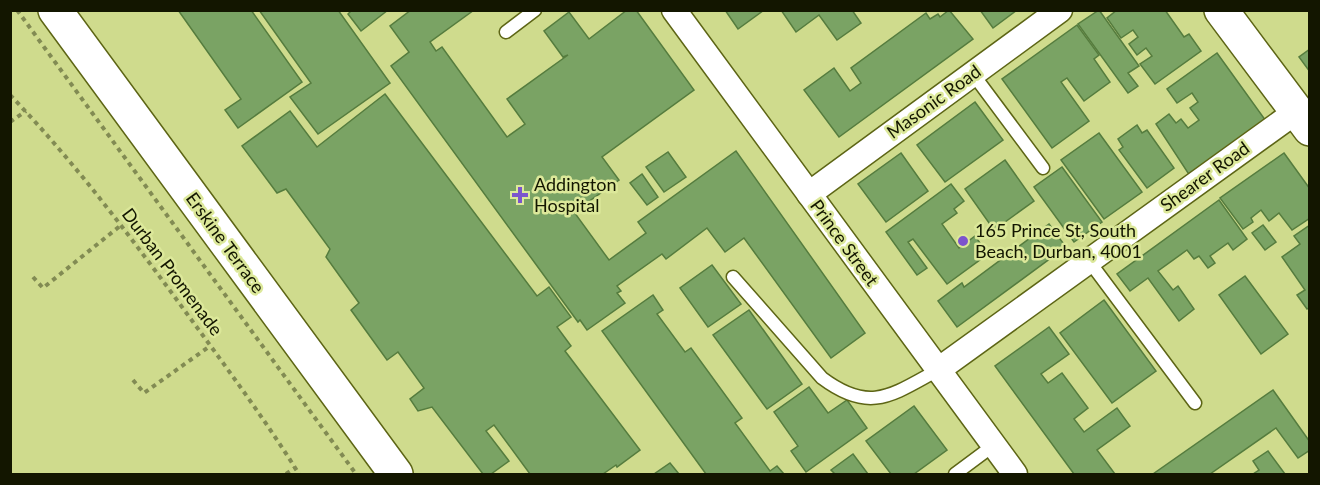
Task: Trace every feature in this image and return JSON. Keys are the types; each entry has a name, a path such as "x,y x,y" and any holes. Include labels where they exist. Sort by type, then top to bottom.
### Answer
{"main road":[{"name":"Erskine Terrace","path":"55,10 382,462 418,474"},
{"name":"Erskine Terrace","path":"81,10 382,462"},
{"path":"1221,10 1303,120"}],"street":[{"name":"Prince Street","path":"674,10 1015,474"},
{"name":"Masonic Road","path":"809,194 1060,10"},
{"name":"Shearer Road","path":"938,370 1089,261 1303,120"}],"lane":[{"path":"506,32 536,10"},
{"path":"973,74 1043,168"},
{"path":"1089,261 1195,403"},
{"path":"732,277 822,378 837,390 860,397 881,399 938,370"},
{"path":"955,474 994,446"}],"path":[{"path":"17,10 382,462"},
{"name":"Durban Promenade","path":"10,95 26,111 120,226 265,420 299,474"},
{"path":"10,122 26,111"},
{"path":"33,277 42,288 120,226"},
{"path":"133,380 144,393 210,346"},
{"path":"286,474 295,468"}],"building":[{"path":"178,10 251,10 302,82 238,128 225,110 241,99"},
{"path":"259,10 338,10 390,83 318,134 290,97 311,83"},
{"path":"352,10 388,10 361,31 348,14"},
{"path":"411,10 474,10 430,42 436,51 442,47 507,137 525,124 507,99 568,55 563,57 544,31 569,12 589,39 627,10 636,10 694,90 602,157 619,180 574,212 609,260 646,233 638,222 736,151 865,333 831,358 744,238 725,252 707,228 666,259 662,254 617,286 621,291 617,293 625,303 587,330 580,320 578,322 391,66 409,52 390,26"},
{"path":"725,10 764,10 738,29"},
{"path":"781,10 852,10 861,23 837,40 819,15 796,32"},
{"path":"949,10 973,39 839,137 804,90 834,68 850,91 861,83 851,68 926,13 930,19 938,14 940,17"},
{"path":"980,10 1017,10 993,28"},
{"path":"1099,10 1139,66 1128,73 1138,86 1128,93 1078,24"},
{"path":"1117,10 1165,10 1184,37 1189,34 1201,51 1155,84 1140,64 1152,56 1146,48 1137,55 1129,44 1138,37 1133,30 1121,38 1107,18"},
{"path":"1077,25 1099,55 1094,59 1110,82 1084,101 1067,78 1061,82 1089,121 1052,148 1002,79"},
{"path":"1310,49 1310,72 1299,57"},
{"path":"1217,53 1266,121 1190,176 1156,124 1169,114 1176,123 1181,119 1188,128 1199,120 1190,108 1198,102 1192,93 1177,103 1167,89"},
{"path":"385,94 537,296 549,287 571,317 557,327 571,346 565,351 640,450 617,467 616,465 603,474 530,474 494,425 486,431 509,461 491,474 483,474 432,407 418,411 410,399 424,388 398,352 387,360 351,310 359,303 326,257 330,249 286,189 277,193 242,146 290,111 317,147"},
{"path":"975,102 1003,140 945,182 917,145"},
{"path":"1137,125 1142,133 1147,130 1174,168 1147,188 1119,150 1123,147 1118,139"},
{"path":"1099,133 1142,192 1104,219 1061,160"},
{"path":"668,152 686,177 664,192 646,167"},
{"path":"901,153 928,191 886,222 858,184"},
{"path":"1284,153 1310,189 1310,218 1292,230 1279,213 1269,221 1261,210 1251,218 1253,222 1243,229 1220,198"},
{"path":"1005,160 1034,201 994,230 965,189"},
{"path":"1062,167 1102,222 1074,242 1034,187"},
{"path":"642,174 658,197 647,205 630,183"},
{"path":"951,184 964,201 954,209 957,213 942,224 959,248 975,236 988,254 947,284 913,239 908,242 927,268 917,275 886,232"},
{"path":"1219,200 1247,239 1233,250 1228,243 1210,256 1215,263 1208,268 1199,256 1194,259 1187,250 1158,271 1173,290 1178,286 1194,309 1179,321 1148,278 1130,291 1117,274"},
{"path":"1049,224 1066,247 957,327 938,301 962,283 964,287"},
{"path":"1263,225 1276,242 1265,250 1252,233"},
{"path":"1310,225 1310,307 1307,309 1297,295 1305,290 1282,257 1300,244 1294,236"},
{"path":"712,265 741,304 708,327 680,288"},
{"path":"1245,276 1288,334 1261,354 1219,295"},
{"path":"653,295 663,310 657,314 685,352 691,348 742,418 735,423 770,471 777,466 784,474 706,474 602,331"},
{"path":"1104,300 1156,371 1112,403 1060,333"},
{"path":"749,310 802,384 767,409 713,335"},
{"path":"1049,327 1069,354 1041,374 1048,383 1062,373 1088,408 1074,419 1084,432 1117,408 1130,426 1097,450 1115,474 1074,474 995,366"},
{"path":"809,387 828,413 847,400 867,428 806,472 791,451 798,446 774,412"},
{"path":"1273,390 1310,442 1310,450 1298,458 1276,428 1210,474 1153,474"},
{"path":"914,406 947,450 914,474 891,474 866,441"},
{"path":"1268,451 1285,474 1253,474 1259,470 1253,461"},
{"path":"853,454 868,474 835,474 831,470"},
{"path":"670,463 679,474 654,474"}],"place":[{"name":"Addington Hospital","path":"520,195"},
{"name":"165 Prince St, South Beach, Durban, 4001","path":"963,241"}]}
